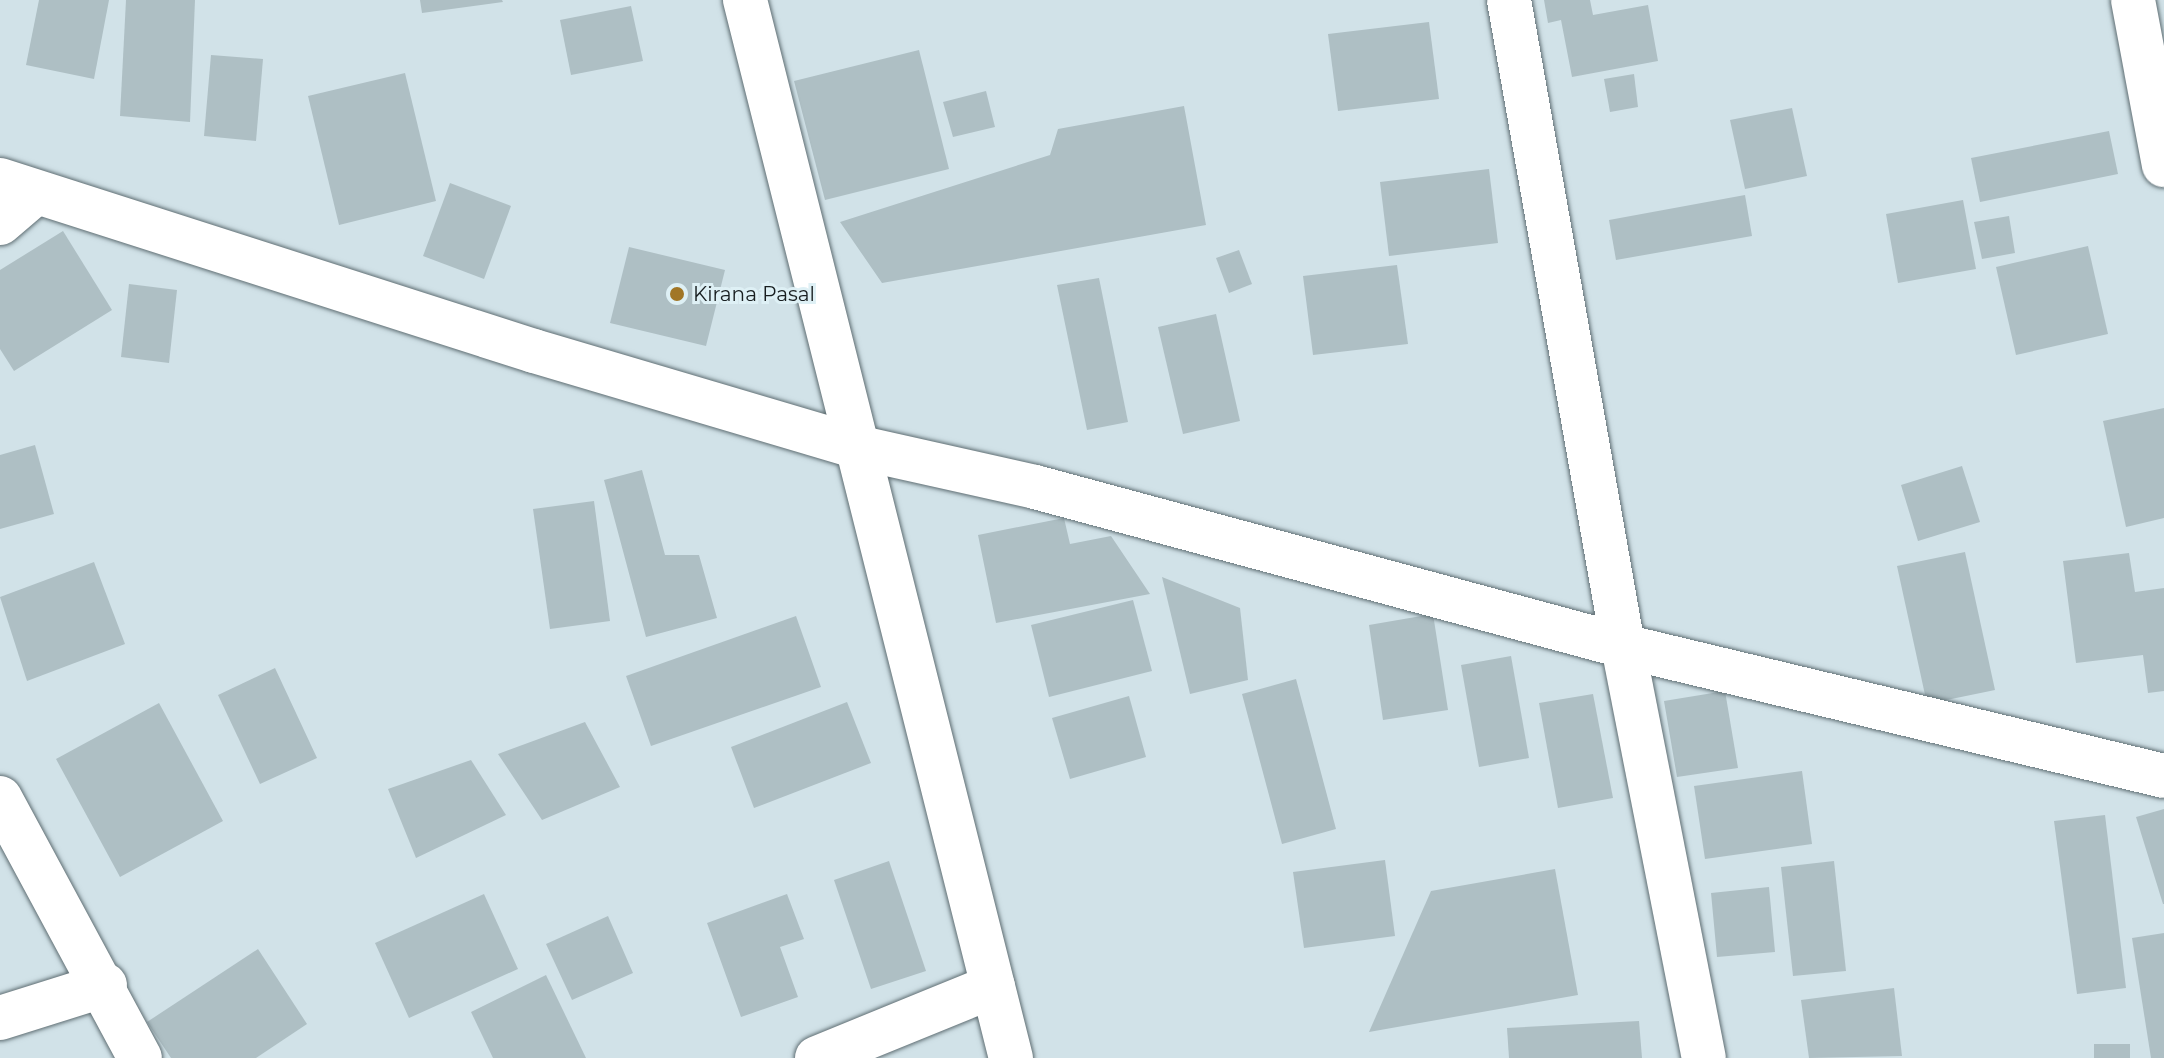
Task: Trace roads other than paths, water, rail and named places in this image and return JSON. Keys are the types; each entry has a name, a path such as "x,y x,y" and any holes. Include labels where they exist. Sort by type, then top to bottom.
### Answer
{"street":[{"path":"745,0 861,448 1011,1058"},
{"path":"1509,0 1623,646 1704,1058"},
{"path":"2133,0 2164,165"},
{"path":"0,223 17,187 861,448 1035,487 1623,646 2164,776"},
{"path":"0,798 105,985 140,1058"},
{"path":"0,1018 105,985"},
{"path":"817,1058 993,986"}],"place":[{"name":"Kirana Pasal","path":"677,294"}]}
